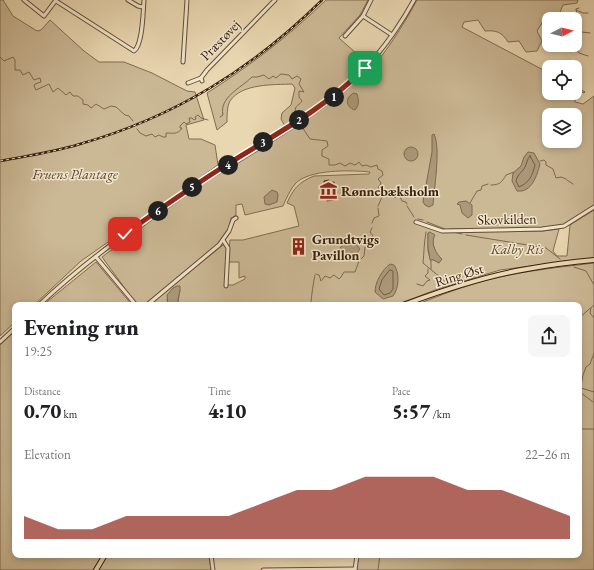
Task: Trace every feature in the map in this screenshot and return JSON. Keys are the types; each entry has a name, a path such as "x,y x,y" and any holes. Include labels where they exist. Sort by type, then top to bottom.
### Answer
{"main road":[{"name":"Ring Øst","path":"411,302 456,286 494,276 526,269 594,260"},
{"path":"96,570 103,558"}],"street":[{"path":"24,0 44,16 56,0 134,51 137,49 140,41 144,0"},
{"path":"128,0 138,6 143,7"},
{"path":"183,62 187,0"},
{"name":"Præstøvej","path":"188,83 201,79 206,70 275,0"},
{"path":"345,36 364,16 371,0"},
{"path":"43,302 96,257 154,214 190,189 326,102 349,84 365,68 392,36 414,0"},
{"path":"364,16 392,36"},
{"name":"Skovkilden","path":"416,222 442,231 542,229 564,226 594,207"},
{"path":"151,302 223,240 230,231 232,221 236,218"},
{"path":"223,240 228,248 226,286"},
{"path":"96,257 134,302"},
{"path":"0,342 12,331"},
{"path":"211,558 213,570"},
{"path":"263,570 355,570 357,558"}],"green space":[{"name":"Fruens Plantage","path":"0,0 3,0 13,16 37,31 41,30 50,20 84,51 99,62 124,62 152,73 187,91 195,92 204,120 186,125 189,139 201,139 215,145 218,165 81,261 37,302 12,302 12,325 0,336"},
{"path":"326,0 368,0 360,15 339,38 366,62 324,102 285,126 281,119 282,113 291,105 295,88 292,84 259,86 242,91 235,95 230,101 227,122 217,130 207,93 269,50"},
{"path":"417,0 578,0 577,3 563,5 560,12 542,12 542,23 537,31 542,41 537,51 526,52 519,41 508,42 498,32 485,31 478,20 464,22 462,27 542,69 542,100 575,100 575,102 583,104 594,96 594,205 563,225 542,228 451,229 439,231 543,231 559,229 553,251 557,256 567,256 570,225 594,210 594,258 500,270 435,290 404,302 178,302 180,290 167,299 168,302 153,302 223,245 226,245 227,248 225,285 233,285 245,279 245,276 239,278 239,262 228,262 230,240 243,240 299,226 294,206 287,203 297,186 309,178 314,176 369,174 370,172 341,171 319,173 301,179 295,184 283,206 245,215 242,204 236,205 236,215 231,218 228,231 218,244 148,302 135,302 102,257 215,176 229,169 288,132 327,105 363,76 379,59 394,39","holes":["428,233 433,237 434,249 441,258 439,263 430,258 428,251"]},
{"path":"96,262 129,302 47,302"},
{"name":"Kalby Ris","path":"594,263 594,570 356,570 358,558 582,558 582,302 423,302 466,286 503,276"},
{"path":"12,334 12,558 100,558 93,570 0,570 0,345"},
{"path":"105,558 209,558 211,570 98,570"}],"water":[{"path":"354,93 357,94 358,101 358,105 355,110 349,107 347,102 349,97"},
{"path":"434,134 437,149 436,169 433,205 429,207 423,202 432,152 432,135"},
{"path":"411,147 416,149 418,154 416,159 411,161 406,159 404,154 406,149"},
{"path":"528,152 534,153 540,164 539,168 530,186 522,191 517,191 512,181 513,173 521,166 524,157"},
{"path":"272,190 277,192 277,202 269,205 265,204 264,197"},
{"path":"466,201 472,205 472,215 468,218 462,213 460,205 457,204 459,202"},
{"path":"430,232 435,235 433,245 442,259 439,263 434,260 430,260 428,233"},
{"path":"345,243 354,243 360,249 355,255 346,259 339,257 338,250"},
{"path":"390,264 394,265 396,268 398,285 393,296 383,299 375,292 375,288 380,276"},
{"path":"180,286 178,302 168,302 167,295 173,288"}],"building":[{"name":"Rønnebæksholm","path":"329,180 329,183 334,182 335,186 329,187 331,196 337,195 338,199 327,201 324,181"}],"waterway":[{"path":"577,12 576,9 579,8"},
{"path":"576,10 583,13 588,13"},
{"path":"582,32 590,33"},
{"path":"578,52 588,56"},
{"path":"0,57 4,61 13,57 15,60 15,70 20,70 23,75 29,72 34,80 40,78 41,82 35,84 34,86 36,90 49,84 53,92 58,88 66,95 70,92 73,96 78,96 83,100 83,104 88,105 91,108 96,104 104,109 111,106 116,107 125,115 129,116 133,121"},
{"path":"220,117 223,115 224,103 232,93 252,77 264,75 269,79 273,76 276,78 281,74 289,75 292,79 297,76 301,79 299,84 304,92 299,91 299,97 302,101 296,107 296,116"},
{"path":"137,129 140,133 146,136 152,134 155,137 159,135 166,137 166,133 179,132 182,128 180,128 180,126 184,122 186,124 190,122 189,118 194,120 198,115 201,118 208,120"},
{"path":"302,127 310,139 327,141 328,146 322,150 322,156 329,159 329,165 340,163 345,166 350,163 355,165 359,162 362,166 366,165 371,167 377,165 378,169 382,171 383,175 378,179 381,183 378,188 382,197 378,206"},
{"path":"540,161 544,160 546,165 553,169 556,178 561,177 566,179"},
{"path":"491,185 499,184 506,175 514,172"},
{"path":"567,180 573,184"},
{"path":"470,203 477,191 481,190 482,186 488,184"},
{"path":"382,194 385,195 392,192 395,198 399,194 402,201 406,202 407,204"},
{"path":"407,206 414,217"},
{"path":"372,223 374,218 379,216 378,208"},
{"path":"418,219 423,220"},
{"path":"427,222 445,229"},
{"path":"316,274 319,275 321,281 325,276 330,278 334,275 339,279 344,272 355,272 359,261 364,256 365,247 370,248 372,246 371,240 373,236 370,232 372,228"},
{"path":"426,232 423,263 446,282"},
{"path":"453,232 462,234"},
{"path":"466,235 546,248 560,259"},
{"path":"431,260 431,269"},
{"path":"574,267 586,271 594,285"},
{"path":"417,284 423,286 430,280 425,276 428,273 428,269"},
{"path":"311,302 315,275"},
{"path":"582,315 594,305"},
{"path":"591,308 590,313 594,318"},
{"path":"582,381 586,367 590,364 594,353"},
{"path":"582,388 594,392"},
{"path":"582,394 593,402"},
{"path":"582,429 594,429"},
{"path":"378,570 380,558"}],"railway":[{"path":"0,161 50,152 80,144 115,133 180,105 240,69 268,48 322,0"}],"place":[{"name":"Rønnebæksholm","path":"328,191"},
{"name":"Grundtvigs Pavillon","path":"299,247"}],"route":[{"path":"125,234 223,167 302,119 349,84 365,68"}]}
